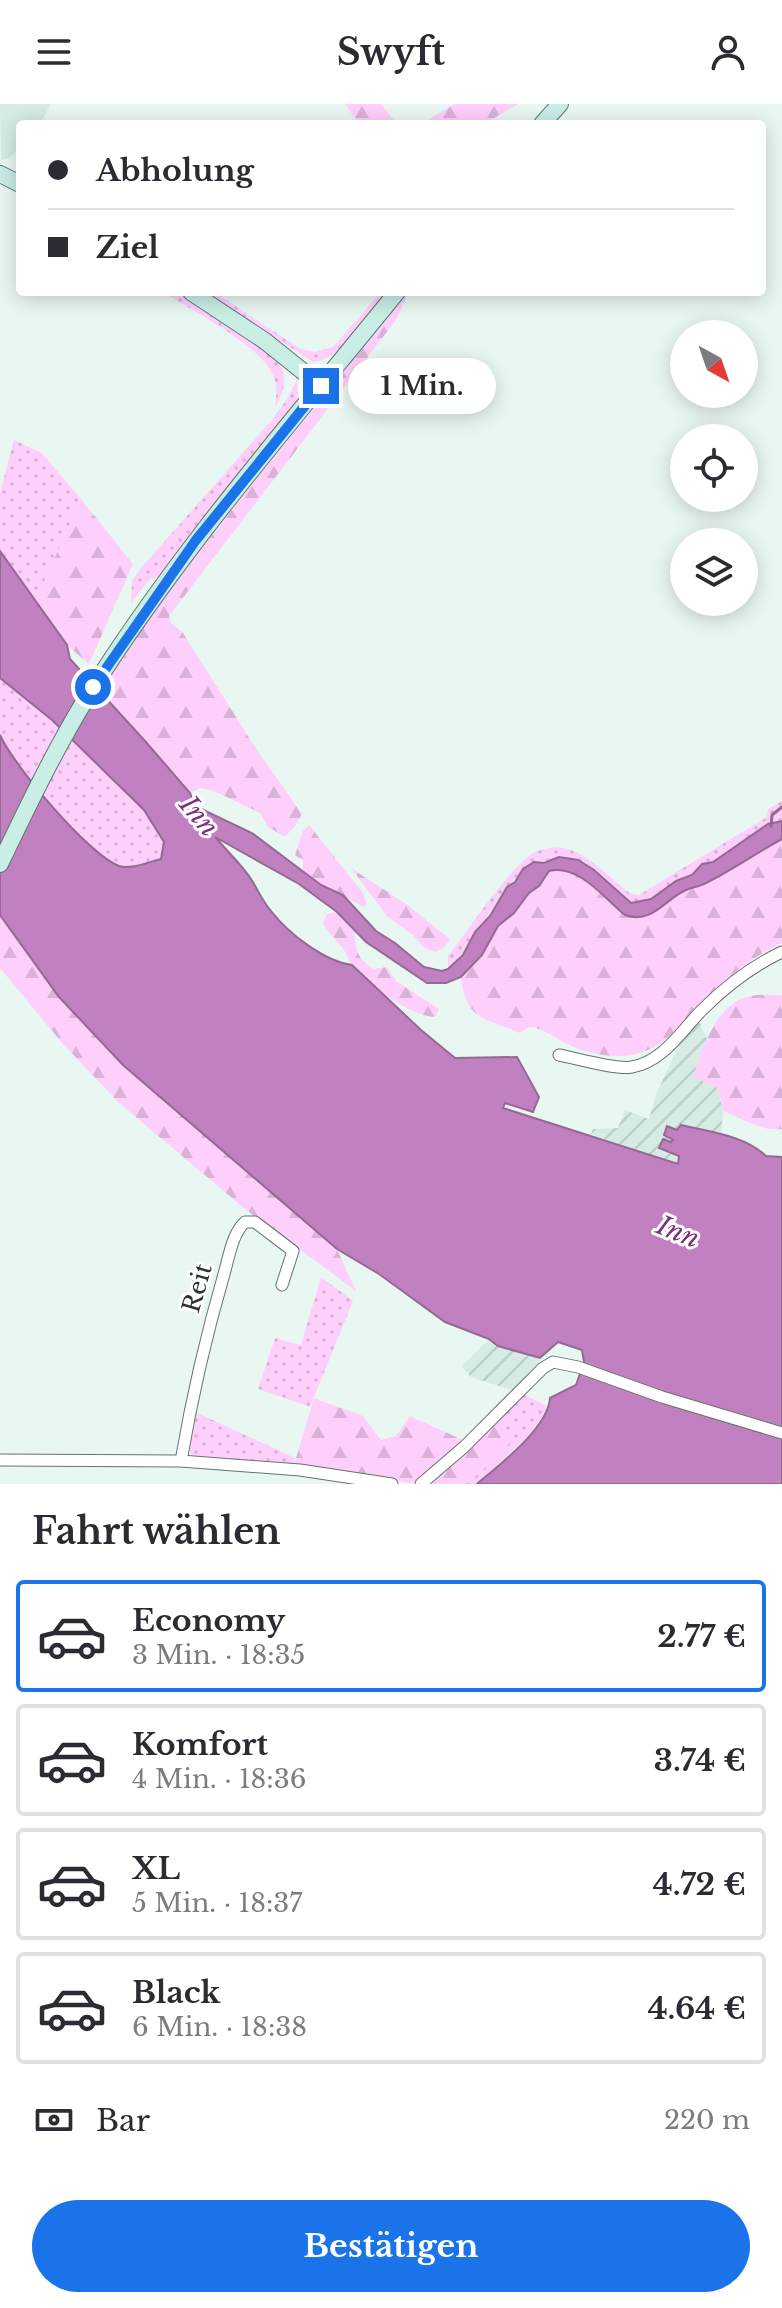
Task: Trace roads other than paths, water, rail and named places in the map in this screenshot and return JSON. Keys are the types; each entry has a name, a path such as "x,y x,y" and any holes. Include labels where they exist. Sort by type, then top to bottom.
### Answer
{"street":[{"path":"546,120 560,104"},
{"path":"197,296 265,341 321,386"},
{"path":"0,864 67,731 153,598 196,540 394,296"},
{"path":"559,1055 621,1068 650,1061 730,985 782,952"},
{"name":"Reit","path":"181,1461 193,1388 209,1325 235,1237 245,1222 255,1222 293,1251 282,1285"},
{"path":"421,1484 464,1447 549,1364 558,1362 782,1433"},
{"path":"0,1460 181,1461 300,1470 392,1484"}],"water":[{"name":"Inn","path":"0,551 67,645 70,659 190,793 197,807 252,833 321,885 343,895 376,931 424,967 442,971 463,955 475,932 490,916 507,887 534,862 544,863 559,857 578,860 631,903 651,899 768,824 782,821 782,839 714,879 678,894 643,917 625,915 581,877 560,870 549,871 514,913 498,926 482,955 461,977 446,983 427,983 366,942 337,912 299,884 215,837 243,868 268,907 287,929 319,952 352,965 455,1058 517,1057 539,1097 533,1112 505,1103 503,1108 678,1164 679,1156 659,1148 663,1139 673,1140 664,1135 667,1126 677,1130 681,1125 726,1135 747,1143 766,1156 782,1157 782,1484 477,1484 532,1433 547,1410 550,1398 576,1385 584,1362 582,1350 558,1342 540,1358 498,1346 489,1339 445,1322 379,1274 337,1249 123,1065 59,997 0,915 0,735 20,767 53,808 106,858 123,867 145,864 161,859 164,842 144,810 52,720 0,678"}],"waterway":[{"path":"771,826 772,815 782,807"}]}
